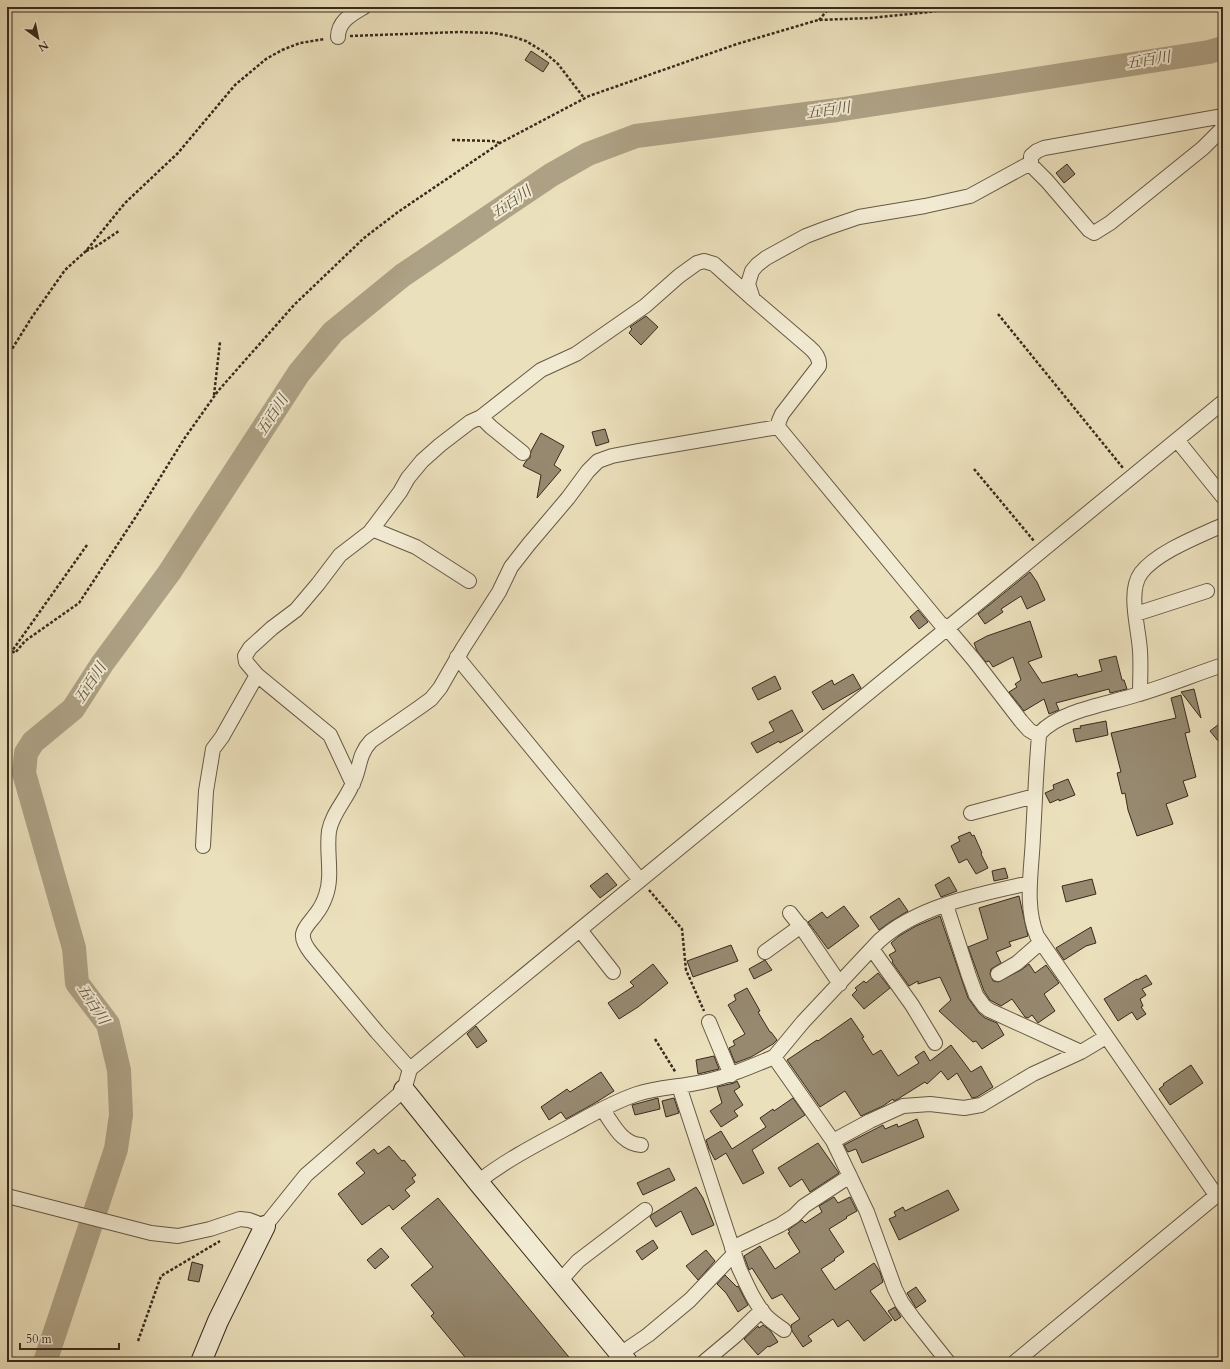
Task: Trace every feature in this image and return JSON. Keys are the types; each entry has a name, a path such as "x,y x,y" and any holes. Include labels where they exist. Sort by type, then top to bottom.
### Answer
{"street":[{"path":"338,37 338,31 341,24 347,18 364,7"},
{"path":"1030,165 1031,156 1044,148 1223,116"},
{"path":"1030,165 1047,181 1089,230 1094,233 1110,223 1203,148 1223,128"},
{"path":"753,299 748,284 752,271 757,265 771,254 806,236 859,217 925,206 970,196 1025,166 1030,165"},
{"path":"353,784 330,735 257,675 246,662 245,656 250,648 272,628 296,610 340,555 372,529 400,492 408,478 422,461 440,445 470,422 481,417 541,370 576,354 645,306 679,276 697,263 704,261 714,264 809,347 818,357 819,366 782,414 778,427 940,623 947,628 974,660 1021,721 1029,730 1039,736"},
{"path":"201,1362 218,1321 265,1226 306,1175 404,1090 410,1069 1223,402"},
{"path":"481,417 491,427 523,452"},
{"path":"410,1069 311,953 303,938 303,933 317,913 326,895 329,881 329,831 337,811 353,784 363,750 371,741 431,699 440,688 457,657 499,592 511,568 588,471 598,461 618,455 778,427"},
{"path":"1177,440 1223,497"},
{"path":"1140,694 1140,651 1135,597 1138,579 1145,568 1168,552 1223,526"},
{"path":"372,529 416,547 469,581"},
{"path":"1136,614 1207,591"},
{"path":"457,657 640,880"},
{"path":"1015,1362 1220,1193 1106,1037 1041,942 1033,925 1030,883 1039,736 1052,723 1070,714 1140,694 1223,665"},
{"path":"203,846 206,791 213,749 222,737 257,675"},
{"path":"971,813 1035,796"},
{"path":"478,1182 492,1171 533,1146 602,1109 638,1094 661,1088 681,1086 731,1075 774,1057 803,1022 887,933 904,922 946,905 979,894 1030,883"},
{"path":"946,905 976,995 984,1006 1081,1052"},
{"path":"790,913 801,926 840,984"},
{"path":"765,952 801,926"},
{"path":"580,930 613,972"},
{"path":"998,974 1017,963 1041,942"},
{"path":"872,949 912,1005 935,1043"},
{"path":"709,1022 731,1075"},
{"path":"833,1142 870,1121 903,1106 930,1104 964,1108 981,1105 1033,1074 1081,1052 1106,1037"},
{"path":"774,1057 833,1142 867,1212 899,1296 913,1318 948,1362"},
{"path":"681,1086 733,1251 748,1288 767,1316 784,1330"},
{"path":"404,1090 624,1358 648,1335 690,1300 733,1251 794,1216 804,1206 850,1176"},
{"path":"602,1109 623,1138 633,1145 641,1145"},
{"path":"7,1196 151,1234 178,1236 210,1229 240,1219 249,1220 265,1226"},
{"path":"560,1281 578,1261 646,1210"},
{"path":"704,1362 735,1336 762,1310"}],"path":[{"path":"818,20 830,7"},
{"path":"87,545 12,650 15,653 26,641 79,604 184,439 214,396 294,304 364,238 398,212 500,143 584,98 737,44 818,20 871,18 965,7"},
{"path":"7,357 32,317 65,270 86,251 125,203 178,153 240,80 266,59 282,50 300,43 338,37 460,32 494,33 526,41 544,52 558,64 584,98"},
{"path":"452,140 493,140 500,143"},
{"path":"86,251 95,247 119,231"},
{"path":"998,314 1130,477"},
{"path":"214,396 220,342"},
{"path":"974,469 1042,550"},
{"path":"640,880 682,929 686,970 709,1022"},
{"path":"655,1039 681,1086"},
{"path":"138,1341 161,1276 221,1240"}],"building":[{"path":"531,51 549,63 543,72 525,60"},
{"path":"1067,164 1075,174 1064,183 1056,173"},
{"path":"646,316 658,327 641,345 629,333 632,329 630,327"},
{"path":"605,429 609,442 596,446 592,432"},
{"path":"541,433 564,446 554,465 561,470 537,498 541,475 523,466 530,458 531,451"},
{"path":"1030,572 1037,582 1045,600 1027,609 1021,596 1001,609 1003,612 985,624 978,614"},
{"path":"918,610 928,622 919,629 910,617"},
{"path":"1030,621 1042,657 1028,662 1042,683 1077,674 1078,677 1102,671 1099,660 1116,656 1122,680 1124,680 1127,689 1110,693 1109,689 1056,703 1059,710 1049,714 1044,699 1024,711 1009,692 1017,687 1015,684 1021,680 1013,657 993,667 989,661 986,662 977,651 974,643 987,636"},
{"path":"853,674 861,688 823,710 812,692 832,680 834,685"},
{"path":"775,676 781,689 758,700 752,688"},
{"path":"1194,689 1201,718 1181,692"},
{"path":"1181,695 1190,732 1185,733 1196,777 1183,781 1188,796 1166,804 1173,824 1137,836 1128,810 1125,793 1122,794 1117,773 1121,772 1111,733 1176,718 1171,698"},
{"path":"792,710 803,731 780,743 779,741 757,753 751,743 774,731 769,722"},
{"path":"1106,721 1108,735 1076,742 1073,729 1081,728 1080,726"},
{"path":"1223,721 1223,747 1210,731"},
{"path":"1068,779 1075,795 1050,803 1045,793 1054,789 1053,785"},
{"path":"970,832 972,836 974,835 988,868 976,874 967,859 959,863 951,846 960,841 958,837"},
{"path":"1005,868 1008,878 994,881 992,871"},
{"path":"607,873 617,885 600,898 590,886"},
{"path":"949,877 957,891 941,897 935,885"},
{"path":"1092,879 1096,894 1066,902 1062,886"},
{"path":"1019,896 1028,936 1009,942 1011,946 996,952 1001,963 991,969 990,974 993,981 998,982 1029,964 1035,973 1046,965 1059,983 1044,994 1055,1011 1038,1023 1032,1015 1028,1018 1025,1017 1012,999 1001,1006 990,1000 984,991 968,947 988,939 979,908"},
{"path":"899,898 908,911 879,930 870,917"},
{"path":"844,906 859,926 828,949 808,922 822,912 827,918"},
{"path":"940,916 968,998 979,1013 985,1018 997,1023 1004,1035 982,1049 976,1041 973,1042 939,1011 951,1000 940,977 918,984 918,981 909,986 892,962 893,961 889,955 896,951 891,943 899,936 916,926"},
{"path":"1091,927 1096,943 1086,946 1064,960 1056,948"},
{"path":"731,945 738,961 693,977 687,961"},
{"path":"765,960 772,970 754,979 749,969"},
{"path":"653,964 668,983 638,1007 619,1019 608,1003 634,986 630,982"},
{"path":"878,973 890,988 864,1009 852,995 857,990 855,988 864,981 866,983"},
{"path":"1146,975 1152,984 1142,989 1146,995 1140,999 1143,1006 1141,1007 1146,1014 1137,1020 1132,1012 1118,1021 1104,999"},
{"path":"747,988 760,1011 758,1012 770,1032 777,1040 751,1057 735,1063 729,1048 735,1045 733,1041 745,1034 728,1005 736,1000 734,995"},
{"path":"851,1018 864,1037 862,1038 873,1055 881,1050 898,1076 919,1063 915,1057 924,1051 930,1061 951,1045 971,1072 981,1066 993,1087 977,1097 972,1098 957,1073 948,1080 941,1071 927,1084 925,1082 898,1099 894,1101 893,1099 883,1106 861,1116 845,1091 820,1107 787,1060"},
{"path":"476,1026 487,1041 477,1048 467,1034"},
{"path":"714,1056 719,1069 698,1074 696,1060"},
{"path":"1191,1065 1203,1083 1170,1105 1159,1089 1164,1085 1163,1084"},
{"path":"601,1072 614,1091 566,1119 561,1112 549,1120 541,1107 567,1089 570,1092"},
{"path":"737,1081 740,1087 734,1091 743,1105 734,1111 738,1116 721,1127 710,1111 722,1103 717,1087"},
{"path":"658,1098 660,1109 635,1115 632,1105"},
{"path":"674,1098 679,1113 666,1117 662,1101"},
{"path":"793,1098 805,1115 752,1150 764,1173 743,1184 726,1153 715,1160 706,1140 721,1131 732,1149 766,1127 760,1118 773,1109 774,1111"},
{"path":"917,1119 924,1137 862,1163 856,1149 848,1152 844,1145 883,1125 885,1129 897,1124 898,1127"},
{"path":"818,1143 839,1173 810,1192 802,1179 790,1187 778,1168"},
{"path":"389,1146 402,1161 404,1160 416,1175 412,1178 415,1182 405,1190 410,1196 393,1210 389,1205 362,1225 338,1194 365,1173 356,1163 374,1149 378,1154"},
{"path":"669,1168 675,1180 643,1195 637,1183"},
{"path":"696,1187 703,1198 714,1225 692,1235 681,1211 656,1227 650,1217 651,1215"},
{"path":"948,1190 959,1210 899,1240 889,1219 896,1216 894,1212 903,1207 905,1211"},
{"path":"834,1197 838,1203 850,1197 857,1211 829,1229 844,1252 821,1269 835,1290 874,1263 880,1272 883,1282 870,1291 892,1320 864,1341 848,1320 838,1327 833,1319 808,1336 812,1341 803,1347 792,1331 791,1325 800,1319 782,1294 772,1299 752,1268 749,1270 744,1256 760,1246 775,1269 800,1252 788,1233 790,1232 788,1230 802,1220 805,1223 822,1212 819,1206"},
{"path":"438,1198 573,1362 469,1362 431,1316 434,1313 411,1285 433,1267 401,1228"},
{"path":"653,1240 658,1248 642,1260 636,1251"},
{"path":"381,1248 389,1257 375,1269 367,1260"},
{"path":"706,1250 715,1261 698,1280 686,1266"},
{"path":"192,1262 203,1265 199,1282 188,1280"},
{"path":"725,1275 737,1287 738,1286 748,1305 738,1312 726,1293 717,1284"},
{"path":"916,1287 926,1301 916,1308 907,1293"},
{"path":"895,1307 901,1317 895,1321 888,1311"},
{"path":"763,1325 770,1330 778,1342 769,1347 768,1346 758,1355 744,1339 758,1326 759,1328"}],"waterway":[{"name":"五百川","path":"45,1362 116,1149 121,1115 119,1070 108,1024 77,983 74,948 24,773 26,753 33,742 73,709 102,664 169,573 299,373 333,332 403,275 551,175 588,154 636,136 837,110 1209,52 1223,48"}]}
